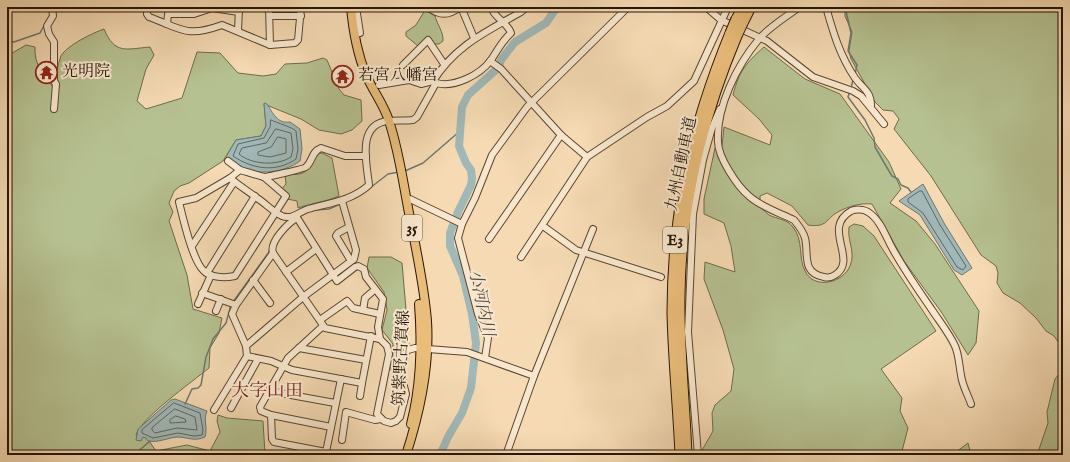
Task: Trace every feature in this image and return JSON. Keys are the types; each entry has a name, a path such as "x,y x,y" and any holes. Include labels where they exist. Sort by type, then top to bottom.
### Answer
{"highway":[{"name":"九州自動車道","path":"740,21 742,7"},
{"name":"九州自動車道","path":"680,455 672,313 678,213 687,162 696,126 713,74 740,21 751,7"},
{"name":"九州自動車道","path":"687,455 680,315 681,269 685,217 694,165 733,34"}],"main road":[{"name":"筑紫野古賀線","path":"346,7 352,52 362,78 387,121 417,282 423,348 422,401 406,455"},
{"name":"筑紫野古賀線","path":"351,7 357,50 387,121 398,152 424,296 427,322 414,409 401,455"}],"street":[{"path":"52,7 53,16 47,26 48,34 54,42 54,81 56,84 54,108"},
{"path":"148,7 147,14 149,17 185,32 195,33 222,25 270,45 295,43 298,40 301,7"},
{"path":"269,7 270,45"},
{"path":"354,34 360,33 356,7"},
{"path":"428,7 440,15 451,14 460,7 474,38"},
{"path":"379,85 409,80 421,84 435,82 449,85 458,82 483,68 491,62 498,45 511,33 509,28 492,12 491,7"},
{"path":"214,410 246,356 246,346 232,314 236,305 273,253 274,243 288,224 306,210 325,206 360,193 369,185 365,144 367,137 377,125 387,121 413,120 417,117 444,64 474,38 526,7"},
{"path":"484,357 488,338 478,314 458,238 460,223 475,198 492,155 531,101 628,7"},
{"path":"706,7 721,20 767,41 813,77 853,91 861,96 871,106 884,124"},
{"path":"521,257 543,226 566,187 587,157 647,117 667,106 694,81 728,7"},
{"path":"698,455 688,332 688,281 693,214 697,190 712,128 732,77 760,38 799,7"},
{"path":"826,7 835,39 843,59 856,79 870,95 871,106"},
{"path":"167,24 168,14 194,14 212,8 239,10 238,31"},
{"path":"270,16 301,16"},
{"path":"403,65 428,40 444,64"},
{"path":"491,62 501,69 561,135 587,157"},
{"path":"725,98 718,142 720,153 737,183 749,197 794,220 806,239 806,255 809,267 815,275 826,278 832,277 842,268 844,259 839,235 840,221 844,215 854,210 866,210 873,215 912,280 948,332 956,347 961,377 971,404"},
{"path":"489,239 561,135"},
{"path":"264,177 303,169 307,166 314,152 321,148 345,156 366,156"},
{"path":"228,161 240,170 264,177 286,196 235,276 221,277 209,274 198,263 179,202 196,198 232,180"},
{"path":"192,246 232,180 240,170"},
{"path":"232,180 277,212 286,217 297,217"},
{"path":"198,304 209,274 255,196"},
{"path":"406,199 410,199 460,223"},
{"path":"246,346 303,297 351,261 355,256 356,250 342,200"},
{"path":"297,217 337,281 355,267 362,267 366,276 383,299 378,327 380,339"},
{"path":"543,226 576,250 661,276"},
{"path":"349,227 338,233 336,236 351,261"},
{"path":"506,455 534,376 593,230"},
{"path":"286,272 316,249"},
{"path":"273,253 325,328 371,336 380,339 387,346 389,354 378,409 378,414 381,419"},
{"path":"253,280 270,303"},
{"path":"363,310 365,298 372,292"},
{"path":"202,293 236,305"},
{"path":"216,311 221,299"},
{"path":"331,427 271,415 261,411 260,407 288,358 322,323 347,302 353,308 380,314"},
{"path":"360,396 371,336"},
{"path":"299,348 366,360"},
{"path":"342,440 346,412 375,420 381,419 391,423 396,422 400,417 406,394 400,371 404,355 408,350 423,348 467,352 534,376"},
{"path":"246,356 271,361 292,370 362,383"},
{"path":"231,408 258,359"},
{"path":"271,415 272,439 274,442 326,452 341,379"},
{"path":"269,391 335,403"}],"green space":[{"path":"845,7 1063,7 1063,349 1054,336 1046,331 1036,318 1020,303 1003,293 997,283 998,273 996,266 981,255 931,176 894,129 899,119 893,111 883,110 875,102 851,59 849,51 852,32 845,16"},
{"path":"425,10 435,16 443,38 443,41 439,44 435,44 428,37 418,46 406,36 406,32 416,25"},
{"path":"104,29 112,43 117,47 128,49 150,47 154,55 146,69 137,101 146,109 182,98 197,52 220,53 238,73 263,76 276,74 285,64 307,63 323,58 327,60 339,89 344,95 361,100 362,121 352,130 341,134 319,130 301,119 264,104 266,126 261,136 236,140 223,161 189,183 180,186 174,191 169,203 173,212 169,221 187,275 193,309 222,318 219,333 210,348 209,368 147,419 136,435 147,438 156,451 187,445 210,451 220,432 217,421 218,415 227,418 263,421 265,454 270,455 7,455 7,56 26,45 35,47 36,59 40,69 54,88 58,63 64,52 93,33"},
{"path":"764,47 805,79 840,94 889,162 901,189 890,203 916,221 935,244 979,311 976,343 968,355 942,313 904,261 872,204 855,205 846,208 838,212 823,224 814,226 808,225 792,206 767,193 760,196 760,207 769,215 791,224 793,227 799,238 805,271 809,277 815,281 828,282 835,280 846,272 852,261 849,227 854,224 863,226 874,236 936,331 881,369 902,398 900,411 908,428 902,451 903,455 702,455 701,452 713,431 712,413 715,405 731,391 734,369 723,330 704,279 705,262 735,272 731,246 724,223 704,214 704,199 715,148 722,146 724,127 770,145 772,135 759,119 733,95 744,68"},
{"path":"322,153 332,158 339,196 298,208 297,201 287,199 280,191 286,184 285,174 298,174 305,172 311,165 316,154"},
{"path":"369,257 391,257 402,263 409,344 393,378 390,365 393,344 382,330 387,310 384,292 367,268"},
{"path":"1063,362 1063,455 1037,455 1048,423 1047,412 1055,379 1059,374"},
{"path":"968,443 971,455 952,455"},
{"path":"331,451 375,455 331,455"}],"water":[{"path":"264,103 267,104 279,120 290,122 300,129 302,149 300,161 286,168 271,172 247,169 239,166 226,157 236,140 261,136 266,126"},
{"path":"923,184 944,223 972,268 962,275 954,270 920,215 899,201"},
{"path":"175,399 207,411 205,418 205,437 194,439 177,437 159,441 148,441 143,437 141,441 136,440 138,429 171,400"}],"waterway":[{"name":"小河内川","path":"440,455 448,437 462,413 471,388 476,343 472,314 463,276 450,246 450,233 471,185 472,178 471,170 466,163 459,146 462,107 468,95 499,67 501,60 515,42 546,23 557,7"},
{"path":"845,7 851,33 848,51 857,65 855,74"},
{"path":"7,41 14,42 40,33 50,15 50,9"},
{"path":"851,88 853,80"},
{"path":"850,91 848,97 865,120 874,138 875,147 892,176 898,179 901,185 908,188 911,192"},
{"path":"405,171 423,163 460,131"},
{"path":"370,188 388,174 399,172"},
{"path":"351,200 363,193"},
{"path":"315,210 329,209 340,204"},
{"path":"233,302 269,252 272,242"},
{"path":"185,404 192,389 198,388 201,385 206,357 213,339 226,323 231,305"},
{"path":"134,455 150,441"}],"place":[{"name":"光明院","path":"46,72"},
{"name":"若宮八幡宮","path":"343,76"}],"district":[{"name":"大字山田","path":"267,391"}]}
